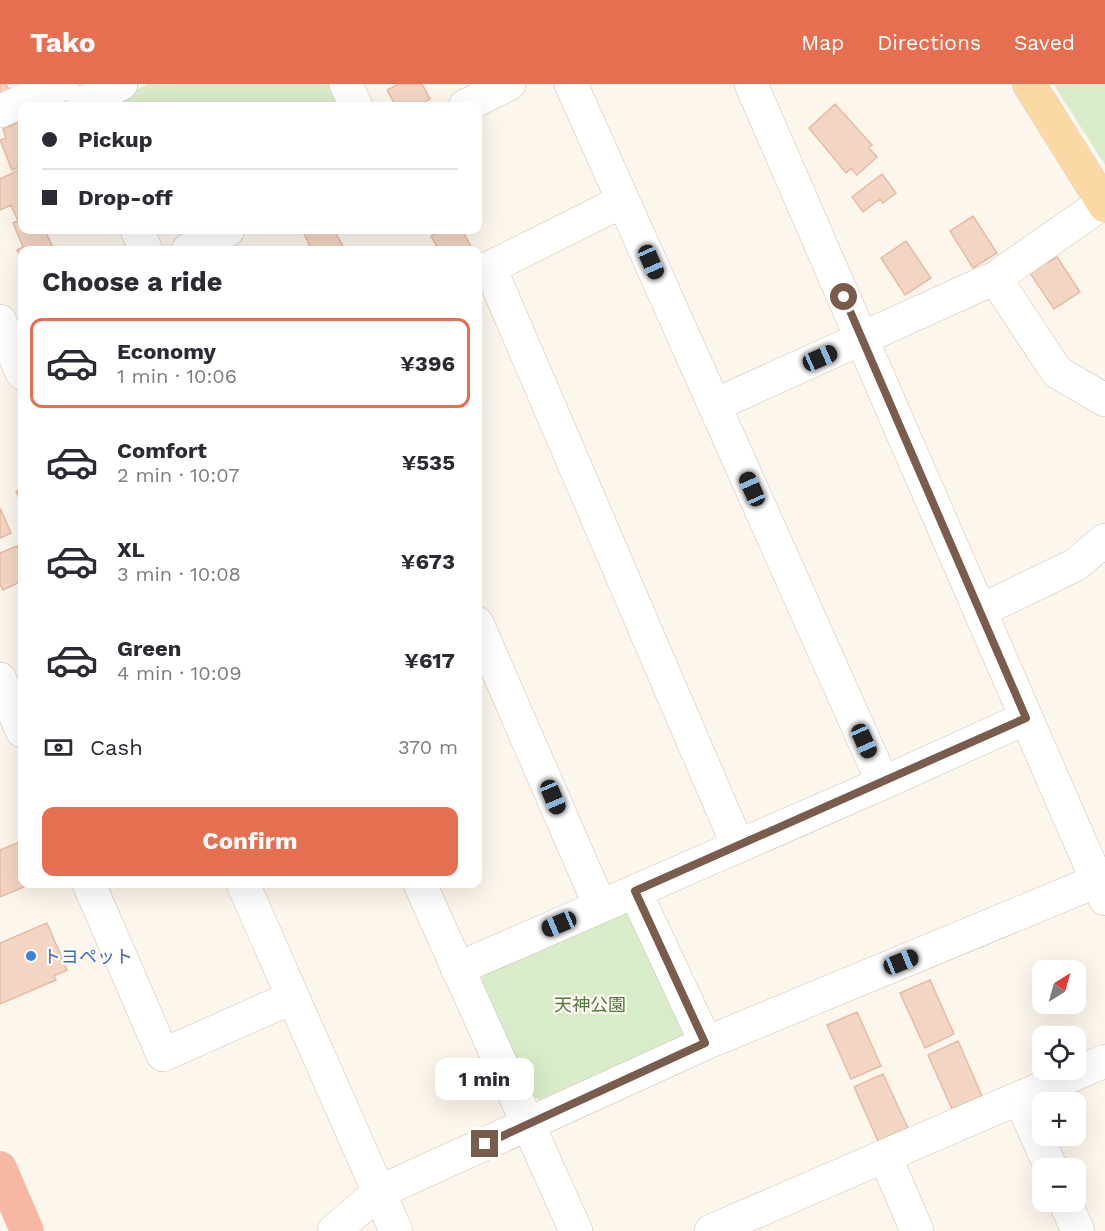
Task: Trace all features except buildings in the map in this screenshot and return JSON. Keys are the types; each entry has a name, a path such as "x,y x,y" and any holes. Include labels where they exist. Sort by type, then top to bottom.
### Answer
{"highway":[{"path":"0,1168 27,1231"}],"main road":[{"path":"1029,84 1104,204"}],"street":[{"path":"40,102 122,84"},
{"path":"346,84 354,102"},
{"path":"473,102 509,84"},
{"path":"571,84 883,783"},
{"path":"334,1231 379,1192 705,1043 1101,890 752,84"},
{"path":"0,111 18,107"},
{"path":"623,201 484,271 738,846"},
{"path":"715,405 995,278 1104,204"},
{"path":"196,246 220,234"},
{"path":"995,278 1057,372 1105,400"},
{"path":"7,333 18,362"},
{"path":"980,611 1075,565 1105,540"},
{"path":"482,635 600,906"},
{"path":"0,679 18,722"},
{"path":"457,969 1026,718"},
{"path":"91,888 162,1054 293,997"},
{"path":"245,888 396,1231"},
{"path":"422,888 576,1231"},
{"path":"635,891 705,1043"},
{"path":"711,1231 745,1224 885,1156 1105,1061"},
{"path":"1020,1098 1047,1158"},
{"path":"885,1156 917,1231"},
{"path":"1069,1212 1078,1231"}],"green space":[{"path":"148,84 338,84 345,102 112,102"},
{"path":"1105,84 1105,165 1054,85"},
{"name":"天神公園","path":"628,909 688,1030 685,1040 545,1102 532,1096 481,981 486,971"}],"place":[{"name":"トヨペット","path":"31,956"}],"route":[{"path":"485,1144 705,1043 635,891 1026,718 844,297"}]}
